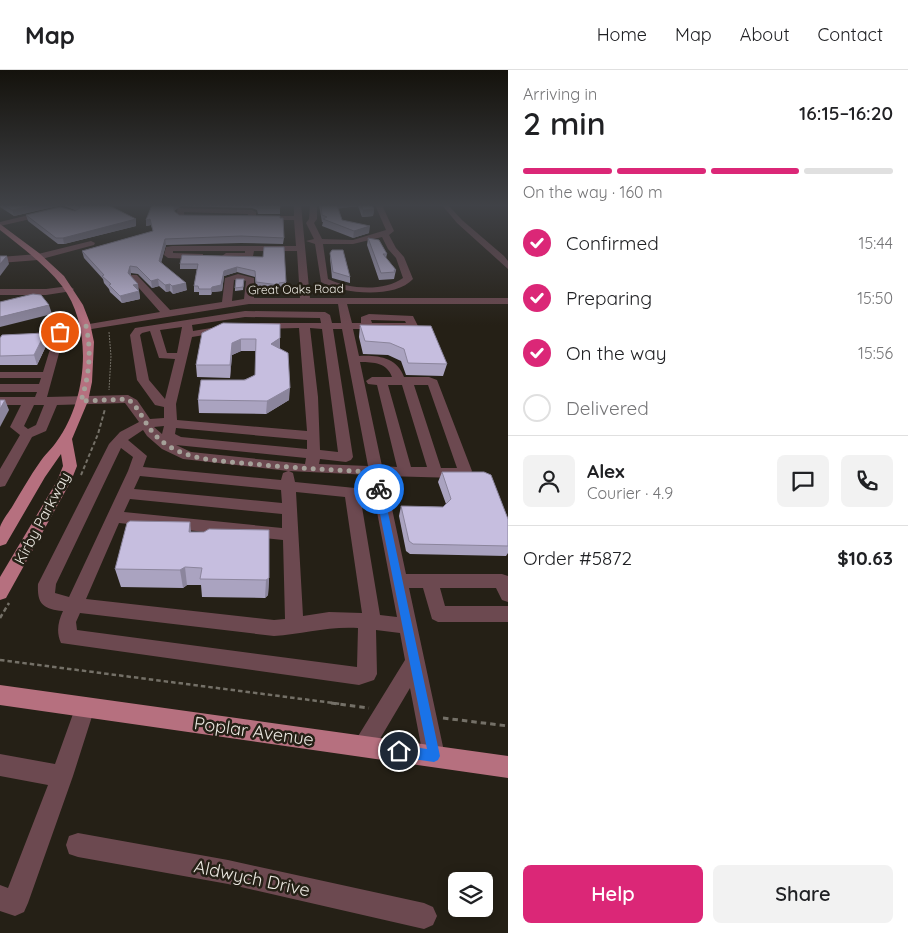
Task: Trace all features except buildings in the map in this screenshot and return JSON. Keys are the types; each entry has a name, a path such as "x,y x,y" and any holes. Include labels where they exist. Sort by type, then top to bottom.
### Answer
{"main road":[{"name":"Kirby Parkway","path":"2,533 46,464 66,439 81,401 89,365 89,344 86,326 78,305 61,279 24,245"},
{"name":"Kirby Parkway","path":"6,595 70,466 66,439"},
{"name":"Poplar Avenue","path":"0,695 508,767"}],"street":[{"path":"0,260 38,257 86,245"},
{"path":"172,252 249,256 250,248 285,245"},
{"path":"301,245 305,300"},
{"path":"319,245 324,280 349,297 407,281 407,274 400,257 390,245"},
{"path":"487,245 508,266"},
{"path":"134,277 163,307 166,313"},
{"path":"227,304 230,278 237,277 246,277 251,280 249,301"},
{"path":"0,286 46,283 61,279"},
{"path":"0,292 46,292 69,289"},
{"path":"349,297 347,327 434,756"},
{"name":"Great Oaks Road","path":"0,340 249,301 349,297 508,301"},
{"path":"180,311 187,329 170,404 171,423 168,436 178,442 346,457 325,315 245,314 187,329"},
{"path":"249,326 368,327"},
{"path":"304,326 314,436 312,470"},
{"path":"154,328 163,356 182,356"},
{"path":"170,404 159,402 143,380 135,335 138,330 154,328 231,328"},
{"path":"0,482 27,434 41,428 40,401 56,346 54,333"},
{"path":"354,359 377,359 391,366 403,381 436,473"},
{"path":"308,362 332,363"},
{"path":"0,375 48,374"},
{"path":"0,401 128,399 133,403 152,433 168,446 188,456 312,470 406,473 457,473 465,471 434,385 429,382 358,381"},
{"path":"378,381 382,383 406,473"},
{"path":"0,388 44,388"},
{"path":"27,434 17,427 40,401"},
{"path":"314,436 171,423 145,424 126,432 120,440 47,584 46,597 56,603 274,628 294,627 329,620 372,621 408,626"},
{"path":"120,440 140,456 67,622 68,637 359,676 367,674 366,631 372,621 354,501 350,492 134,472"},
{"path":"288,468 294,627"},
{"path":"125,493 290,509"},
{"path":"114,517 291,535"},
{"path":"398,580 502,581 508,595"},
{"path":"430,581 438,614 508,614"},
{"path":"363,746 393,700 415,660"},
{"path":"0,898 16,903 85,707"},
{"path":"0,765 62,776"},
{"name":"Aldwych Drive","path":"78,845 228,872 424,916"}],"path":[{"path":"78,480 98,434 107,399 111,373 108,329 110,328"},
{"path":"0,618 6,595"},
{"path":"0,660 385,710"},
{"path":"426,715 508,726"}],"way so far":[{"path":"60,332 86,326 89,344 89,365 81,401 128,399 133,403 152,433 168,446 188,456 312,470 375,472 379,489"}],"route":[{"path":"379,489 434,756 399,751"}]}
